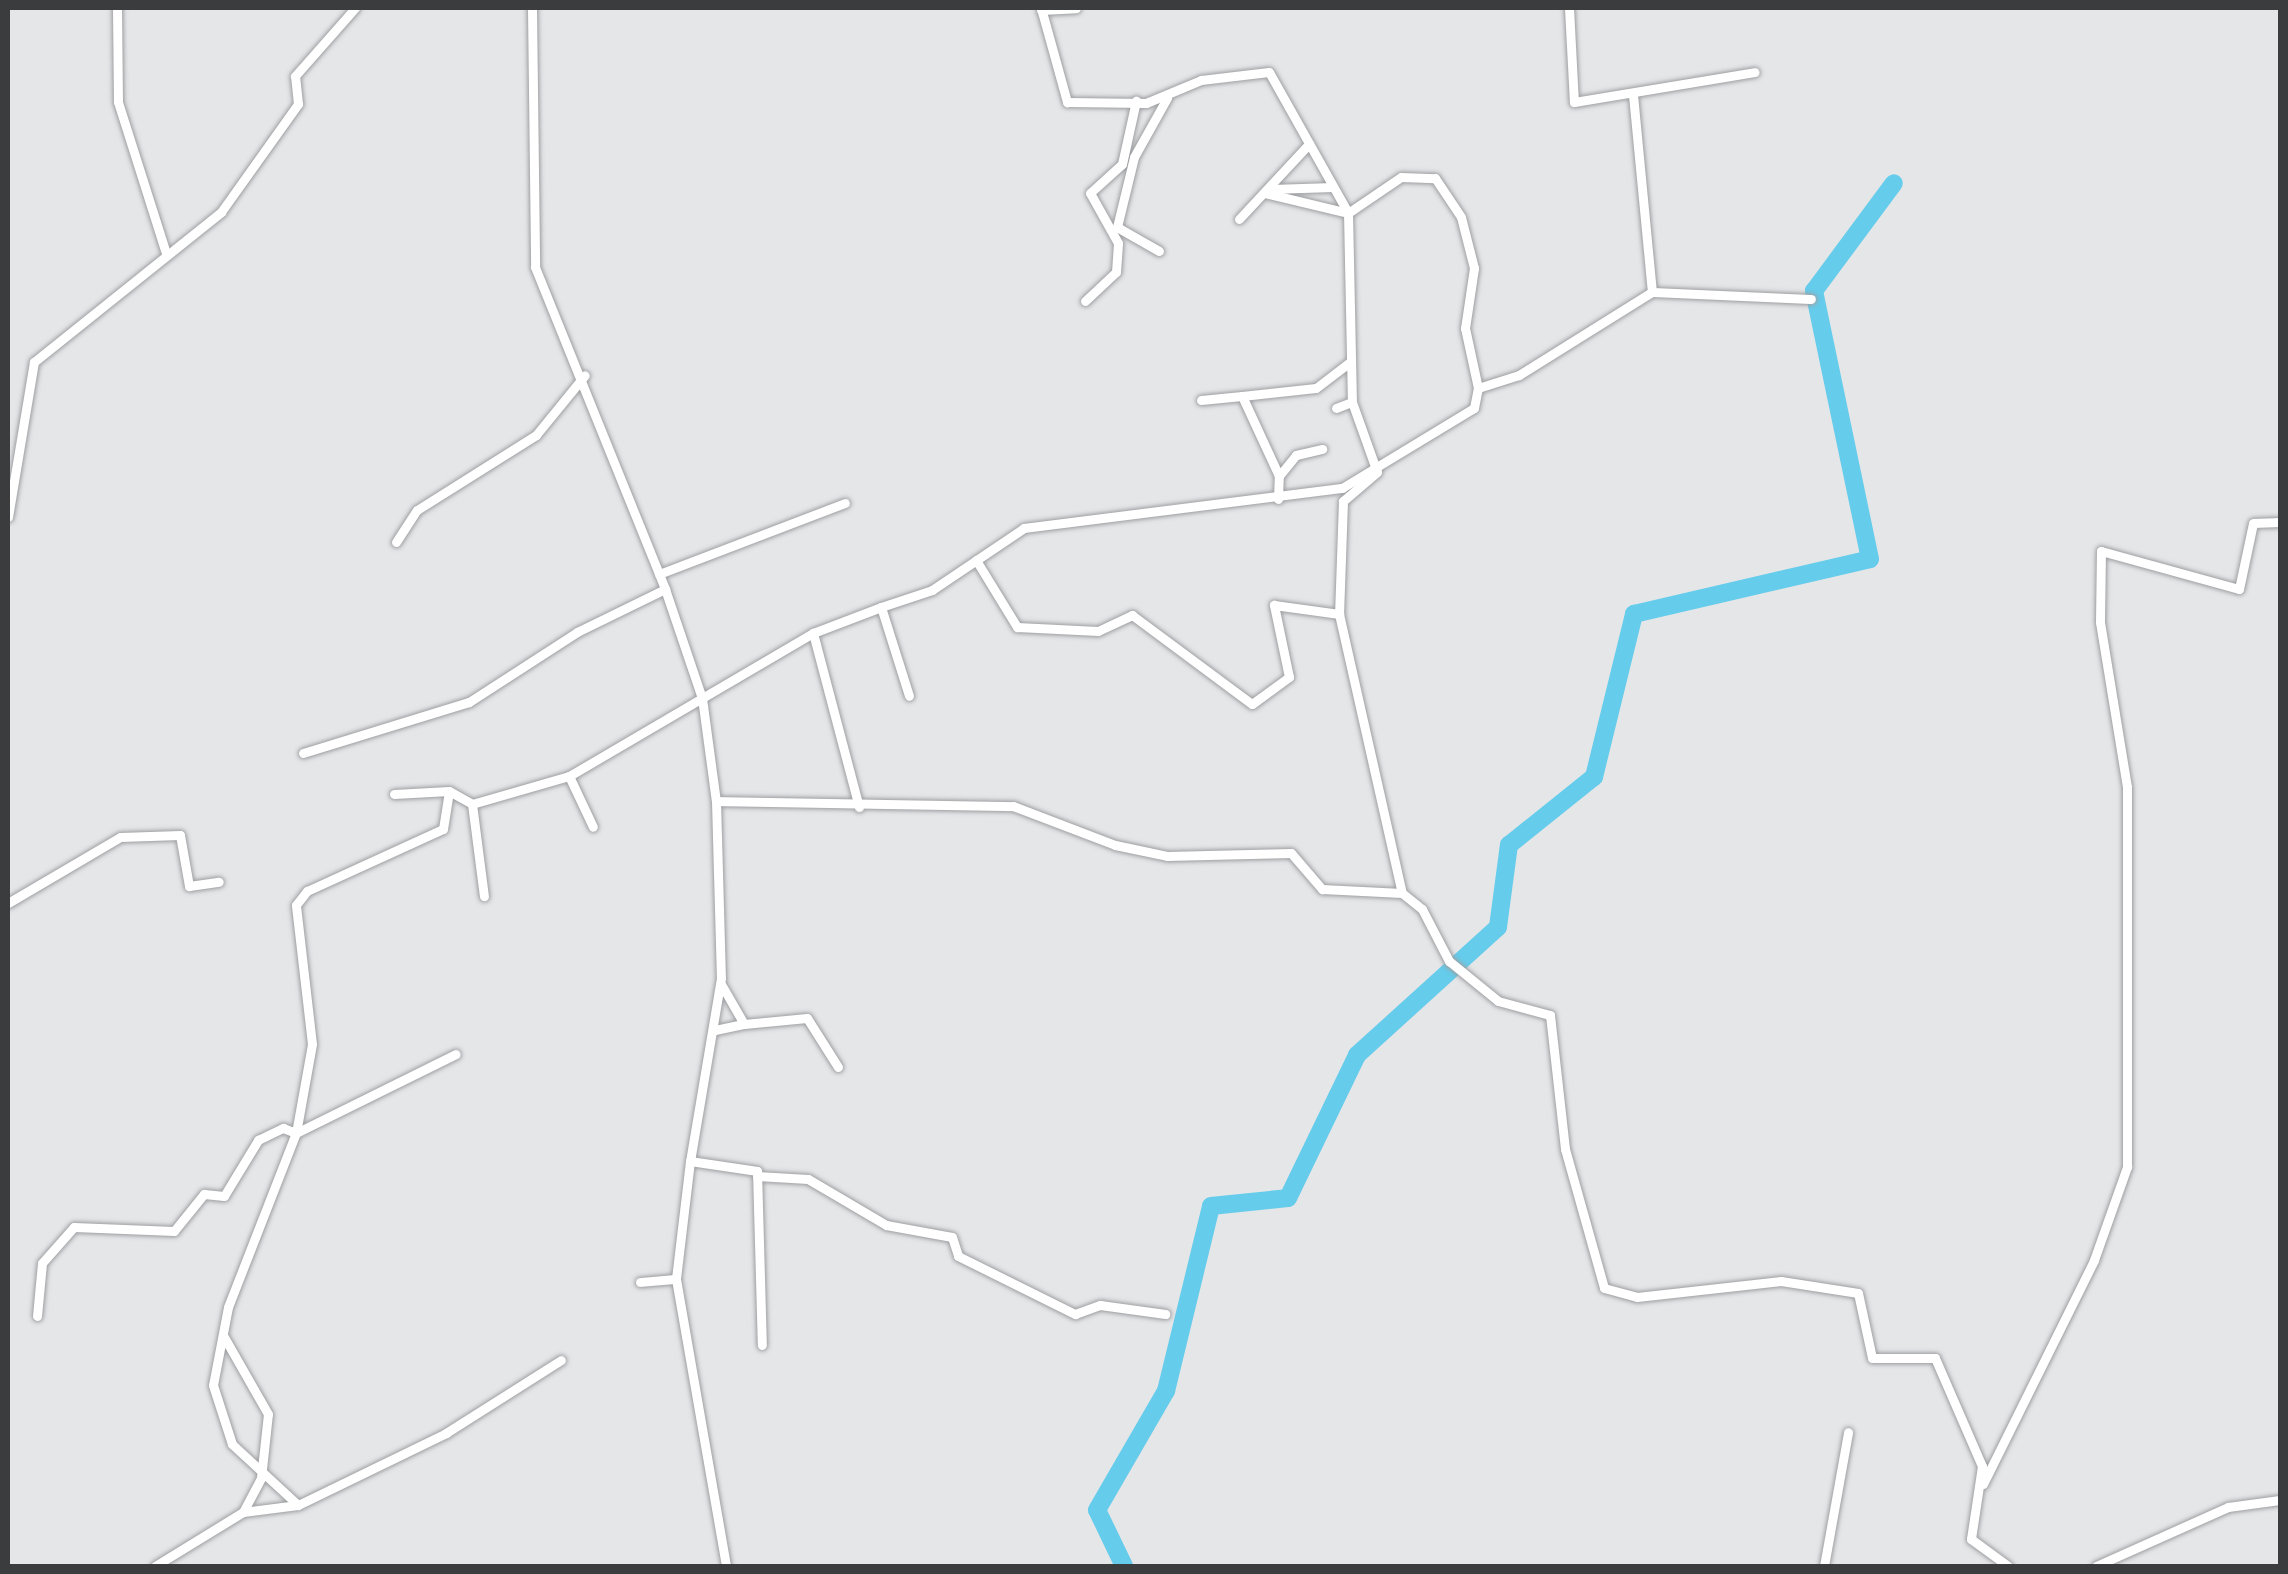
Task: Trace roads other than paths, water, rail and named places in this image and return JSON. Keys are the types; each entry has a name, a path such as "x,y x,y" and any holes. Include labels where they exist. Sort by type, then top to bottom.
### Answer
{"street":[{"path":"118,8 118,102 166,253"},
{"path":"8,517 30,369 166,253 221,212 298,104 295,76 356,8"},
{"path":"532,8 536,267 586,375 666,589 702,698 716,801 720,983 690,1160 676,1279 726,1566"},
{"path":"1076,8 1041,9 1067,102 1167,98 1201,80 1269,72 1348,213 1352,402 1377,472"},
{"path":"1569,8 1574,102 1755,72"},
{"path":"1632,95 1652,292"},
{"path":"1158,251 1117,228 1134,157 1167,98"},
{"path":"1085,301 1116,272 1118,242 1090,193 1122,164 1136,101"},
{"path":"1240,219 1310,144"},
{"path":"1267,191 1348,213 1401,177 1435,178 1461,217 1474,268 1466,328 1478,388 1474,408 1377,472 1343,501 1338,614 1402,893"},
{"path":"1267,191 1333,186"},
{"path":"1478,388 1519,374 1652,292 1811,299"},
{"path":"1201,400 1316,388 1350,362"},
{"path":"396,542 417,510 536,434 586,375"},
{"path":"1242,396 1279,476 1278,499"},
{"path":"1336,408 1352,402"},
{"path":"1279,476 1296,455 1322,448"},
{"path":"394,794 449,791 472,804 569,776 814,632 932,590 1024,528 1278,499 1377,472"},
{"path":"660,574 845,503"},
{"path":"2008,1566 1990,1564 1972,1539 1969,1511 2094,1260 2126,1167 2128,787 2100,622 2100,551 2239,589 2254,523 2280,522"},
{"path":"976,560 1017,627 1098,631 1132,615 1252,704 1289,677 1274,605 1338,614"},
{"path":"303,753 469,702 578,632 666,589"},
{"path":"882,607 909,696"},
{"path":"814,632 859,807"},
{"path":"569,776 593,827"},
{"path":"298,1504 261,1478 232,1444 213,1386 224,1337 296,1133 312,1044 296,905 307,891 443,828 449,791"},
{"path":"716,801 859,807 1013,806 1115,845 1167,856 1291,853 1322,888 1402,893 1422,909 1449,961 1498,1001 1550,1015 1565,1149 1604,1288 1637,1297 1781,1281 1858,1293 1872,1358 1935,1358 1983,1484"},
{"path":"472,804 484,896"},
{"path":"8,903 65,861 120,837 180,834 189,886 219,882"},
{"path":"720,983 744,1024"},
{"path":"715,1030 807,1018 838,1067"},
{"path":"37,1316 42,1263 74,1227 174,1231 204,1194 224,1196 258,1140 283,1128 296,1133 456,1054"},
{"path":"690,1160 757,1176 808,1179 886,1225 952,1237 958,1256 1075,1314 1100,1305 1165,1314"},
{"path":"757,1176 762,1345"},
{"path":"640,1282 676,1279"},
{"path":"224,1337 268,1414 261,1478 243,1512"},
{"path":"156,1566 243,1512 298,1504 446,1433 561,1360"},
{"path":"1824,1566 1848,1432"},
{"path":"2096,1566 2228,1508 2280,1500"}],"waterway":[{"path":"1124,1566 1097,1510 1166,1391 1211,1206 1288,1198 1357,1055 1498,927 1509,845 1594,777 1634,614 1870,559 1814,291 1894,183"}]}
